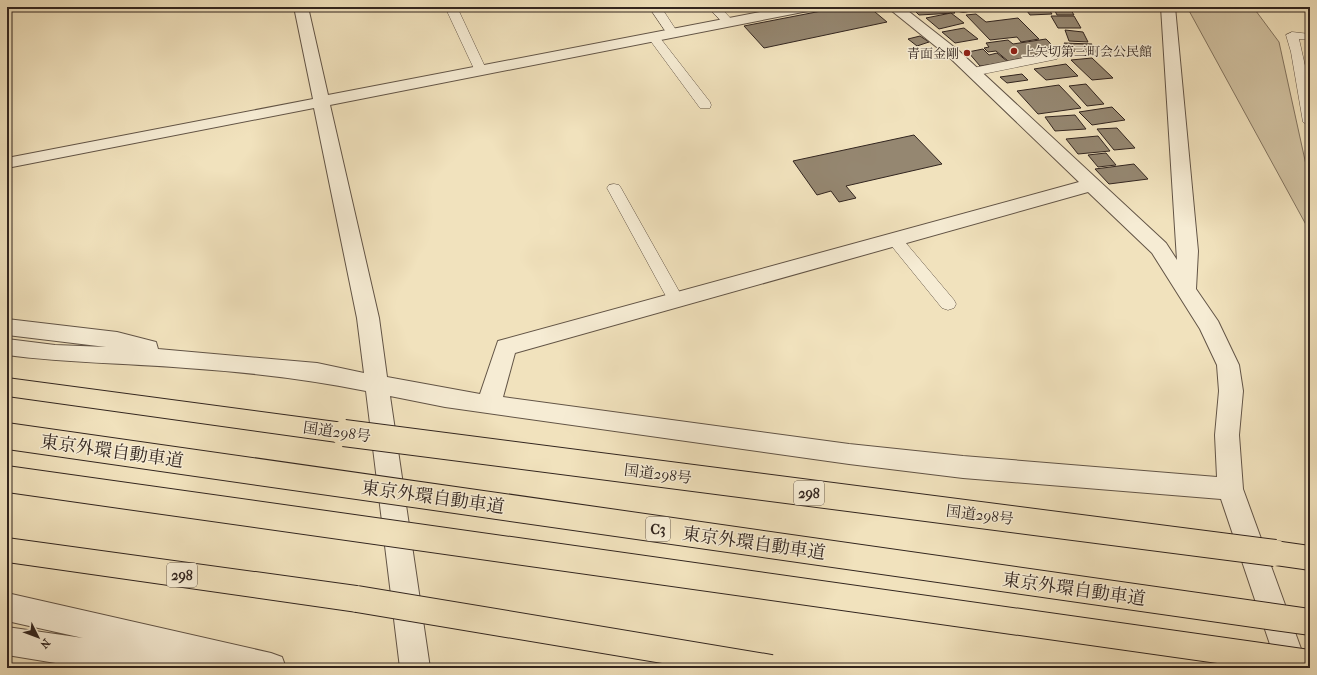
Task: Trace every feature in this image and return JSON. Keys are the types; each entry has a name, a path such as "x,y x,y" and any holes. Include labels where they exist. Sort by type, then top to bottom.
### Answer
{"highway":[{"name":"国道298号","path":"7,387 344,434 1310,558"},
{"name":"東京外環自動車道","path":"7,436 1310,622"},
{"path":"7,479 1310,664"},
{"name":"298","path":"7,550 356,599 771,668"}],"street":[{"path":"301,7 368,318 416,668"},
{"path":"7,163 808,7"},
{"path":"894,7 954,54 1159,248 1210,327 1228,366 1231,391 1228,435 1230,490 1293,668"},
{"path":"1168,7 1188,250 1186,289"},
{"path":"489,404 506,347 1091,185"},
{"path":"7,327 117,340 185,358"},
{"path":"7,347 55,353 185,358 317,372 445,398 849,454 963,467 1230,490"},
{"path":"7,607 272,668"},
{"path":"7,641 178,668"}],"lane":[{"path":"655,7 672,33"},
{"path":"714,7 728,22"},
{"path":"452,9 481,71"},
{"path":"1310,36 1292,35 1297,52 1310,122"},
{"path":"654,36 705,105"},
{"path":"973,72 1052,56"},
{"path":"614,188 676,300"},
{"path":"895,240 948,304"}],"shaded area":[{"path":"1187,7 1253,7 1279,42 1310,183 1310,232"}],"building":[{"path":"842,7 869,7 887,22 764,48 744,26"},
{"path":"911,7 949,7 955,13 919,15"},
{"path":"1024,7 1047,7 1052,14 1030,15"},
{"path":"1053,7 1069,7 1074,15 1057,15"},
{"path":"951,13 964,23 939,29 926,18"},
{"path":"976,14 986,22 1018,18 1039,39 1021,42 1017,37 990,40 966,15"},
{"path":"1051,16 1074,16 1081,28 1058,28"},
{"path":"964,28 978,39 955,43 942,32"},
{"path":"1065,30 1083,32 1088,42 1069,41"},
{"path":"920,36 929,42 917,46 908,39"},
{"path":"1046,39 1054,47 1047,48 1050,52 1008,61 996,51 988,52 984,48 989,47 986,43 1008,40 1013,44"},
{"path":"1064,43 1092,44 1096,52 1068,51"},
{"path":"983,49 989,55 997,53 1008,62 980,66 968,52"},
{"path":"1092,58 1113,78 1092,80 1071,60"},
{"path":"1066,64 1078,76 1046,80 1034,69"},
{"path":"1022,74 1028,80 1007,83 1000,77"},
{"path":"1086,84 1104,104 1087,106 1069,86"},
{"path":"1059,85 1081,108 1038,114 1017,91"},
{"path":"1112,107 1125,120 1092,125 1079,112"},
{"path":"1075,115 1086,129 1055,131 1045,117"},
{"path":"1117,128 1135,148 1114,150 1097,129"},
{"path":"914,135 942,164 846,186 856,198 839,202 831,191 817,195 793,161"},
{"path":"1098,136 1110,151 1078,154 1066,139"},
{"path":"1106,153 1116,165 1098,167 1088,155"},
{"path":"1134,164 1148,179 1109,184 1095,169"}],"place":[{"name":"上矢切第三町会公民館","path":"1014,51"},
{"name":"青面金剛","path":"967,53"}]}
